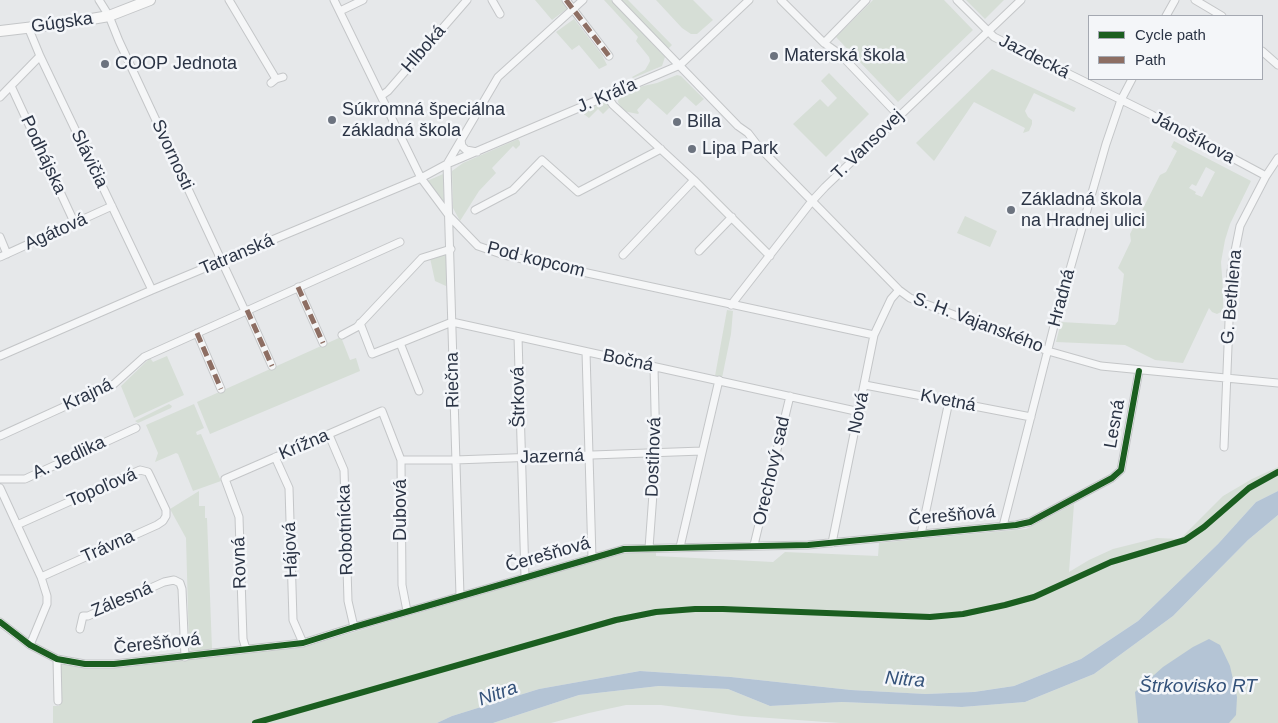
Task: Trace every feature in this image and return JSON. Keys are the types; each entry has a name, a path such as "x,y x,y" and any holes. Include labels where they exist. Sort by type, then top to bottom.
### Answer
{"main road":[{"name":"Gúgska","path":"0,31 109,16 150,0"}],"street":[{"name":"Svornosti","path":"99,0 109,16 127,59 246,311"},
{"path":"230,0 277,80"},
{"name":"Pod kopcom","path":"334,0 421,178 450,217 478,246 504,255 874,335"},
{"path":"340,11 363,0"},
{"name":"Hlboká","path":"381,96 388,91 466,0"},
{"path":"492,0 500,14"},
{"path":"566,0 608,56"},
{"path":"447,164 498,77 583,0"},
{"name":"S. H. Vajanského","path":"616,0 738,126 748,133 758,146 899,290 910,298 1048,351 1101,366 1278,383"},
{"name":"J. Kráľa","path":"447,164 680,65 749,0"},
{"path":"781,0 824,43 841,55 899,116"},
{"path":"824,43 866,0"},
{"name":"Jazdecká","path":"957,0 994,37 1120,100"},
{"name":"T. Vansovej","path":"731,305 812,201 1021,0"},
{"path":"1167,15 1175,0"},
{"path":"1195,0 1220,15"},
{"name":"Slávičia","path":"28,27 40,56 152,290"},
{"path":"1263,52 1278,65"},
{"path":"0,97 40,56"},
{"name":"Hradná","path":"1002,526 1056,318 1106,144 1120,100 1131,80"},
{"name":"Podhájska","path":"11,86 75,224"},
{"path":"608,96 613,105 694,180 770,256"},
{"name":"Jánošíkova","path":"1120,100 1266,176"},
{"path":"461,140 462,146 466,150 476,152"},
{"path":"475,210 513,190 542,160 578,192 661,149"},
{"name":"G. Bethlena","path":"1224,447 1232,271 1240,226 1266,176 1278,158"},
{"name":"Tatranská","path":"0,356 152,290 421,178 447,164"},
{"name":"Riečna","path":"447,164 460,596"},
{"path":"623,255 694,180"},
{"name":"Agátová","path":"0,257 112,206"},
{"path":"699,251 732,217"},
{"path":"0,237 7,254"},
{"name":"Krajná","path":"0,436 114,384 144,357 400,242"},
{"path":"342,334 357,327 422,258 451,249"},
{"path":"298,287 323,343"},
{"name":"Nová","path":"832,543 860,412 874,335 891,299 899,290"},
{"path":"246,311 272,366"},
{"path":"360,323 372,354 452,322"},
{"name":"Bočná","path":"452,322 860,412"},
{"path":"197,333 222,389"},
{"name":"Štrková","path":"518,336 525,577"},
{"path":"400,343 419,391"},
{"path":"586,352 592,558"},
{"name":"Dostihová","path":"649,548 656,453 654,367"},
{"name":"Lesná","path":"1112,478 1123,466 1139,370"},
{"path":"680,547 719,380"},
{"name":"Kvetná","path":"865,385 1030,416"},
{"name":"Orechový sad","path":"754,545 790,396"},
{"path":"921,534 949,401"},
{"name":"Krížna","path":"224,479 382,411"},
{"name":"Dubová","path":"382,411 401,460 402,585 407,611"},
{"name":"A. Jedlika","path":"0,479 25,479 136,428"},
{"name":"Robotnícka","path":"329,435 344,470 348,601 354,627"},
{"name":"Jazerná","path":"401,460 455,460 702,451"},
{"name":"Hájová","path":"275,457 289,488 293,620 303,643"},
{"name":"Topoľová","path":"18,525 140,470 148,472 166,510"},
{"name":"Čerešňová","path":"0,622 30,646 57,659 85,664 114,664 303,643 624,549 832,543 1030,522 1112,478"},
{"name":"Rovná","path":"224,479 239,518 243,639 246,649"},
{"path":"0,488 41,577 47,596 47,604 30,646"},
{"name":"Trávna","path":"41,577 157,525 166,516 166,510"},
{"name":"Zálesná","path":"80,629 82,616 88,616 164,582 174,580 180,583 182,589 185,657"},
{"path":"57,659 58,701"}],"shaded area":[{"path":"535,0 563,0 568,8 552,20"},
{"path":"604,0 611,0 665,57 662,66 632,77 645,70 650,61 649,57 636,41 638,37"},
{"path":"621,0 628,0 672,45 668,49"},
{"path":"656,0 693,0 713,20 697,34 691,34 682,28"},
{"path":"873,0 944,0 973,30 898,102 836,37"},
{"path":"966,0 1004,0 985,19"},
{"path":"574,19 602,55 607,65 599,69 579,45 572,50 556,32"},
{"path":"992,69 1076,108 1074,112 1034,93 1025,111 1032,120 1032,124 1029,131 1023,133 1025,128 974,102 934,161 916,143"},
{"path":"829,73 869,114 826,157 793,124 820,99 828,107 837,98 821,81"},
{"path":"677,75 681,76 704,99 696,106 685,96 667,115 648,98 637,110 638,114 623,111 618,102 619,96"},
{"path":"607,101 609,108 603,114 598,109 589,118 581,112"},
{"path":"518,139 520,145 516,149 513,146 492,168 496,173 479,191 460,221 453,208 452,171 463,163"},
{"path":"1174,141 1251,181 1230,224 1225,240 1221,262 1223,311 1217,314 1209,308 1183,363 1155,360 1125,345 1056,342 1061,322 1115,325 1118,321 1124,274 1118,268 1131,241 1130,234 1160,175 1166,172 1177,151 1171,147","holes":["1206,167 1215,172 1202,197 1195,194 1196,192 1189,188 1192,184 1196,186"]},
{"path":"443,174 444,200 442,201 427,181"},
{"path":"965,216 997,231 990,247 957,233"},
{"path":"446,254 446,286 435,281 430,258"},
{"path":"727,310 733,311 731,334 722,378 715,376"},
{"path":"341,337 350,360 356,358 360,371 210,434 197,402"},
{"path":"167,356 184,395 134,418 121,386 150,358 153,362"},
{"path":"169,404 172,406 171,408 138,423 135,421"},
{"path":"194,404 204,428 196,432 197,435 201,434 221,481 193,491 178,454 176,453 155,462 158,453 146,425"},
{"path":"1278,467 1278,491 1256,502 1218,544 1138,621 1081,659 1014,686 974,692 926,694 851,690 731,677 640,671 539,689 452,716 437,723 53,723 53,706 59,706 61,664 90,668 117,668 304,647 624,552 656,550 656,556 773,562 785,552 878,556 879,543 1026,529 1074,504 1069,572 1113,549 1157,538 1180,539 1223,496 1252,479"},
{"path":"199,491 199,506 205,506 205,518 207,518 212,649 195,651 191,650 189,646 186,538 170,509"},
{"path":"1278,515 1278,723 840,723 741,716 661,705 626,705 551,723 493,723 579,695 659,686 728,689 770,706 842,702 962,707 1025,702 1094,674 1173,616 1248,540"}],"water":[{"path":"1278,491 1278,515 1248,540 1173,616 1094,674 1025,702 962,707 842,702 770,706 728,689 659,686 579,695 493,723 437,723 452,716 539,689 640,671 731,677 851,690 926,694 974,692 1014,686 1081,659 1138,621 1218,544 1256,502"},
{"name":"Štrkovisko RT","path":"1209,639 1220,645 1230,666 1237,697 1236,715 1229,723 1138,723 1135,692 1163,667"}],"marked path":[{"path":"566,0 609,56"},
{"path":"298,287 323,343"},
{"path":"247,310 272,366"},
{"path":"197,333 221,389"}],"cycle path":[{"path":"0,622 30,645 57,659 85,664 114,664 303,643 624,549 808,545 1016,525 1030,522 1112,478 1121,470 1139,371"},
{"path":"255,723 616,620 656,612 723,609 930,617 963,614 1005,605 1034,597 1111,562 1185,540 1204,527 1249,488 1278,472"}],"place":[{"name":"Materská škola","path":"774,56"},
{"name":"COOP Jednota","path":"105,64"},
{"name":"Súkromná špeciálna základná škola","path":"332,120"},
{"name":"Billa","path":"677,122"},
{"name":"Lipa Park","path":"692,149"},
{"name":"Základná škola na Hradnej ulici","path":"1011,210"}],"water label":[{"name":"Nitra","path":"905,680"},
{"name":"Nitra","path":"498,694"}]}
